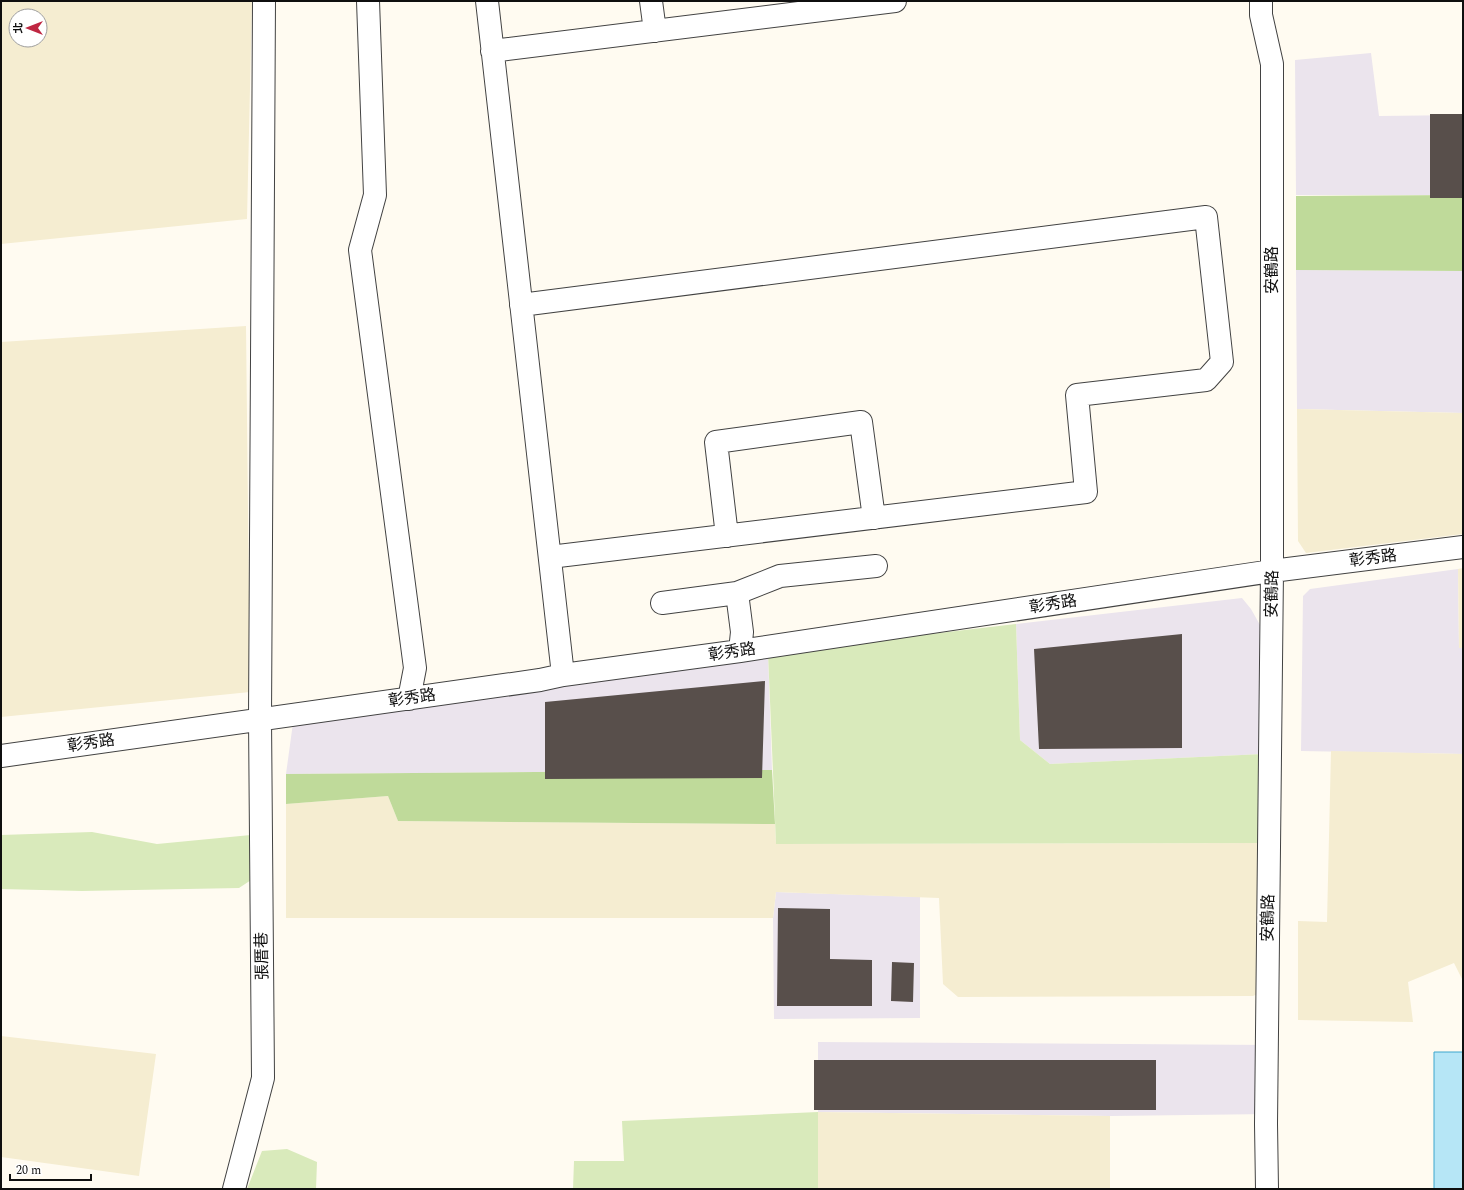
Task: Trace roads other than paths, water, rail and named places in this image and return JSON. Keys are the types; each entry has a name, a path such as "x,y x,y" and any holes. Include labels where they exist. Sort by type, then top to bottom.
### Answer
{"street":[{"name":"張厝巷","path":"234,1189 263,1078 260,719 264,1"},
{"path":"368,1 375,195 360,250 416,668 409,699"},
{"path":"487,1 563,675"},
{"path":"651,1 655,31"},
{"path":"492,51 655,31 840,4 895,1"},
{"name":"安鶴路","path":"1261,1 1261,15 1272,64 1272,571 1266,1124 1267,1189"},
{"path":"521,305 1206,217 1222,362 1206,380 1077,395 1086,492 550,557"},
{"path":"727,536 716,442 861,422 874,518"},
{"name":"彰秀路","path":"1,756 740,651 1272,571 1463,547"},
{"path":"662,603 737,593 780,576 876,566"},
{"path":"737,593 742,632 740,651"}],"water":[{"path":"1434,1052 1463,1052 1463,1189 1434,1189"}]}
